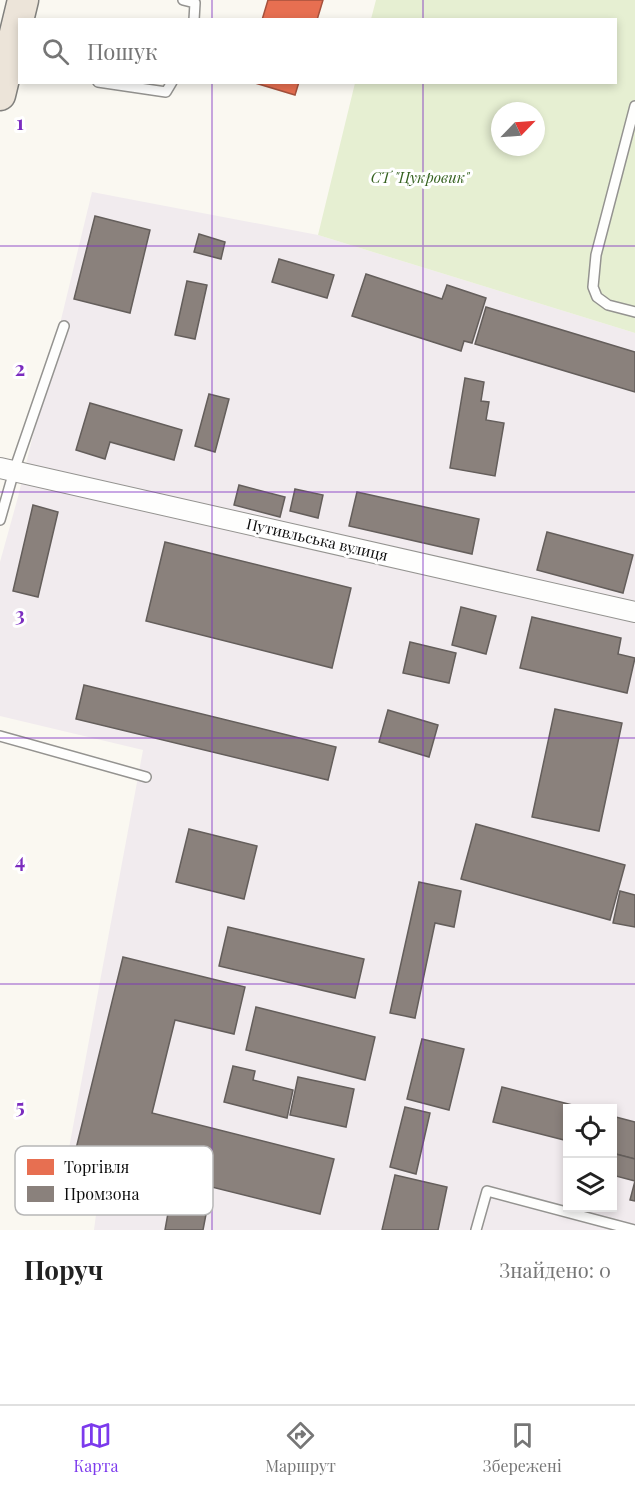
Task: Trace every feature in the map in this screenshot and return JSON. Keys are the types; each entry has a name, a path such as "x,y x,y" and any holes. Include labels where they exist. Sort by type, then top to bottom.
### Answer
{"main road":[{"path":"18,18 22,0"},
{"path":"6,78 18,20"}],"street":[{"name":"Путивльська вулиця","path":"7,469 635,612"}],"lane":[{"path":"183,0 195,3 194,18"},
{"path":"112,84 166,92 171,84"},
{"path":"635,106 596,255 593,287 597,297 608,305 635,312"},
{"path":"0,520 7,469 64,326"},
{"path":"0,736 146,777"},
{"path":"476,1230 487,1191 634,1230"}],"shaded area":[{"path":"92,192 318,235 635,333 635,1230 94,1230 96,1215 213,1215 213,1146 69,1146 143,750 0,716 0,562"}],"green space":[{"name":"СТ \"Цукровик\"","path":"376,0 635,0 635,333 318,235 355,84 617,84 617,18 371,18"}],"building: Торгівля":[{"path":"268,0 323,0 318,18 263,18"},
{"path":"259,84 298,84 295,95"}],"building: Промзона":[{"path":"95,216 150,230 130,313 74,299"},
{"path":"199,234 225,242 221,259 194,252"},
{"path":"279,259 334,275 327,298 272,282"},
{"path":"366,274 442,299 447,285 486,298 472,343 464,341 461,351 352,316"},
{"path":"187,281 207,285 195,339 175,335"},
{"path":"486,307 635,352 635,392 475,344"},
{"path":"465,378 484,382 481,401 489,402 486,420 504,423 495,476 450,468"},
{"path":"209,394 229,399 215,452 195,446"},
{"path":"90,403 182,430 174,460 110,442 105,459 76,450"},
{"path":"239,485 285,497 280,517 234,505"},
{"path":"295,489 323,495 318,518 290,511"},
{"path":"357,492 479,519 472,554 349,526"},
{"path":"33,505 58,512 38,597 13,591"},
{"path":"547,532 633,555 623,593 537,570"},
{"path":"165,542 351,588 332,668 146,621"},
{"path":"461,607 496,616 486,654 452,645"},
{"path":"532,617 621,638 618,654 635,658 627,693 520,668"},
{"path":"410,642 456,653 449,683 403,673"},
{"path":"84,685 336,747 328,780 76,719"},
{"path":"555,709 622,723 599,831 532,817"},
{"path":"388,710 438,725 429,757 379,742"},
{"path":"476,824 625,865 610,920 461,879"},
{"path":"189,829 257,846 244,899 176,882"},
{"path":"419,882 461,891 454,927 435,923 415,1018 390,1013"},
{"path":"620,891 635,895 635,927 613,923"},
{"path":"228,927 364,959 355,998 219,966"},
{"path":"123,957 245,987 234,1034 175,1020 152,1113 334,1159 320,1214 213,1187 213,1146 77,1146"},
{"path":"256,1007 375,1037 365,1080 246,1050"},
{"path":"422,1039 464,1049 449,1110 407,1099"},
{"path":"233,1066 255,1071 253,1080 293,1090 287,1118 224,1102"},
{"path":"298,1077 354,1089 346,1127 290,1115"},
{"path":"502,1087 568,1104 563,1104 563,1140 493,1122"},
{"path":"405,1107 430,1113 416,1174 390,1167"},
{"path":"617,1117 635,1122 635,1159 617,1154"},
{"path":"617,1154 635,1159 635,1181 617,1176"},
{"path":"395,1175 447,1187 438,1230 382,1230"},
{"path":"635,1181 635,1201 630,1200"},
{"path":"168,1215 206,1215 203,1230 165,1230"}]}
